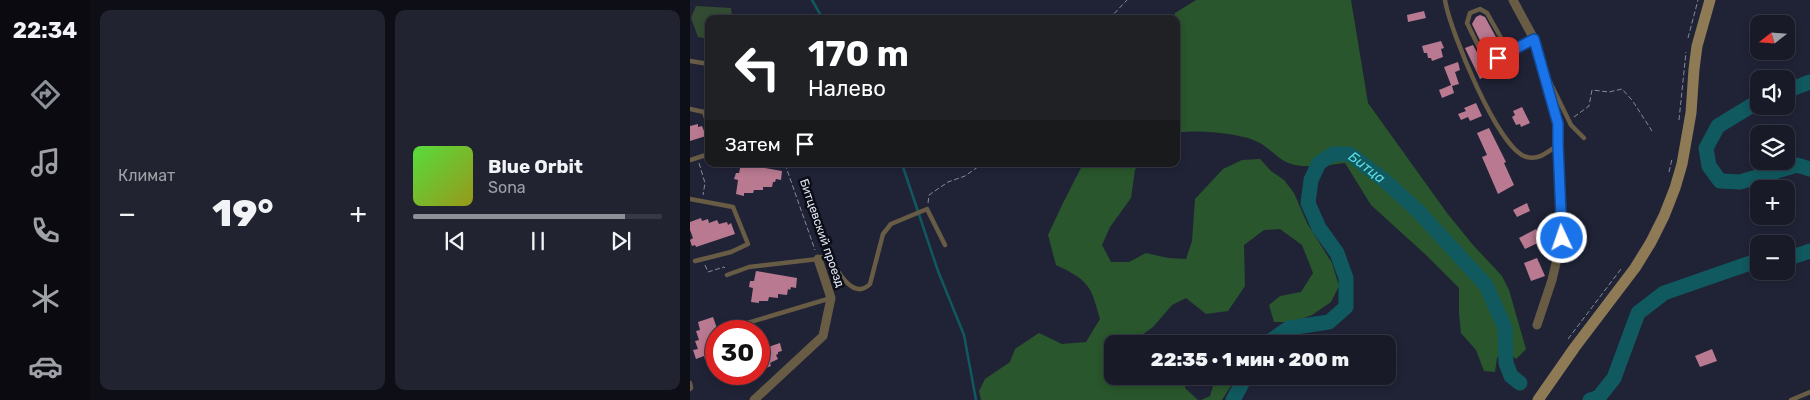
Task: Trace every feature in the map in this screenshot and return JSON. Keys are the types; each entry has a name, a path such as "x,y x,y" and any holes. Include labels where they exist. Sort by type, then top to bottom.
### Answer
{"street":[{"path":"1513,0 1534,39 1558,124 1562,238 1552,280 1537,325"},
{"path":"1538,400 1574,347 1635,268 1664,216 1682,164 1691,113 1697,46 1710,0"},
{"name":"Битцевский проезд","path":"754,400 823,336 831,298 818,259"}],"lane":[{"path":"1445,0 1447,14 1476,86 1512,148 1525,157 1539,158 1558,145"},
{"path":"1509,52 1487,13 1477,9 1470,13 1467,23 1487,64 1534,39"},
{"path":"690,60 705,63"},
{"path":"1543,68 1571,125 1584,138"},
{"path":"690,109 704,112 705,115"},
{"path":"690,160 705,155"},
{"path":"690,199 733,207 748,244 730,252 695,261"},
{"path":"727,275 749,267 818,259 822,256 829,258 849,285 855,289 867,287 870,284 882,234 890,224 927,209 945,245"},
{"path":"757,320 831,298"},
{"path":"690,383 692,388 690,389"},
{"path":"1792,400 1810,392"}],"path":[{"path":"1113,15 1127,0"},
{"path":"1687,43 1698,0"},
{"path":"1678,126 1686,52"},
{"path":"1570,120 1589,106 1592,90 1609,92 1622,89 1632,100 1652,131"},
{"path":"1667,178 1674,153"},
{"path":"697,157 705,183 702,201"},
{"name":"Битцевский проезд","path":"786,167 818,259"},
{"path":"927,209 929,195 948,182 965,176 978,167"},
{"path":"704,259 708,272 724,267"},
{"path":"1566,342 1621,269"}],"green space":[{"path":"1196,0 1351,0 1368,103 1447,213 1502,276 1509,290 1526,349 1516,359 1506,349 1497,358 1495,372 1484,371 1476,350 1461,333 1459,288 1371,205 1345,163 1314,166 1295,165 1280,159 1260,143 1242,137 1206,132 1180,132 1180,15 1174,15"},
{"path":"696,6 731,8 732,15 705,15 705,38 698,37 691,18"},
{"path":"1260,159 1271,171 1284,180 1294,193 1307,223 1332,263 1339,286 1331,302 1312,315 1293,322 1274,322 1269,305 1280,296 1301,292 1313,273 1302,245 1280,229 1264,230 1244,245 1245,286 1228,311 1206,314 1186,298 1172,305 1153,327 1142,335 1104,335 1104,385 1186,385 1185,388 1198,400 981,400 979,391 985,379 1010,362 1015,349 1039,333 1062,344 1086,342 1100,319 1094,298 1087,285 1075,275 1056,265 1048,235 1081,167 1136,167 1131,198 1110,227 1102,245 1111,262 1129,262 1146,253 1168,258 1186,259 1192,241 1195,199 1223,169 1242,160"},
{"path":"1213,385 1231,385 1222,400 1201,400 1210,396"}],"building":[{"path":"1424,11 1426,18 1408,22 1407,15"},
{"path":"1480,15 1485,17 1503,50 1488,57 1472,24 1476,17"},
{"path":"1441,41 1444,48 1441,49 1443,57 1432,61 1431,58 1428,58 1427,53 1424,53 1422,46"},
{"path":"1473,45 1489,74 1480,79 1465,48"},
{"path":"1458,62 1460,70 1455,72 1459,84 1452,86 1454,93 1442,98 1439,90 1451,85 1444,67"},
{"path":"1476,103 1482,116 1470,121 1468,117 1461,120 1458,114 1466,111 1464,108"},
{"path":"1522,107 1530,123 1521,127 1520,124 1516,125 1512,117 1515,115 1513,111"},
{"path":"698,124 698,127 702,126 705,136 690,141 690,126"},
{"path":"1489,128 1506,162 1504,163 1514,185 1498,194 1482,157 1487,155 1477,133"},
{"path":"740,167 759,167 782,171 781,180 776,179 772,187 763,187 763,190 754,190 753,193 744,193 744,196 736,194 738,180 734,179 736,173 739,173"},
{"path":"1527,203 1530,211 1517,217 1513,210"},
{"path":"701,218 702,221 708,219 709,223 717,220 719,224 727,222 728,225 731,223 735,234 696,247 695,245 692,246 690,240 693,238 690,222"},
{"path":"1536,229 1542,241 1525,249 1519,238"},
{"path":"1537,258 1545,276 1531,281 1524,263"},
{"path":"756,271 797,278 796,288 791,287 790,290 788,289 787,295 778,294 778,298 769,297 768,301 751,302 753,288 749,287 750,281 754,281"},
{"path":"713,317 714,320 705,320 705,360 704,356 696,359 693,350 698,349 695,341 699,340 696,331 700,330 698,322"},
{"path":"780,343 782,351 776,355 778,359 770,363 770,346"},
{"path":"1712,349 1717,361 1700,367 1695,356"}],"waterway":[{"path":"812,0 821,15"},
{"name":"Битца","path":"1795,88 1810,82"},
{"name":"Битца","path":"1750,106 1718,126 1706,148 1709,166 1720,181 1740,182 1797,165 1810,169"},
{"name":"Битца","path":"1279,335 1289,328 1329,322 1346,307 1346,278 1337,253 1319,228 1308,203 1311,180 1319,163 1333,154 1350,154 1384,180 1418,211 1486,285 1505,328 1506,363 1511,376 1520,383"},
{"path":"903,167 938,271 964,335 976,400"},
{"name":"Битца","path":"1795,256 1810,251"},
{"name":"Битца","path":"1590,400 1599,397 1614,378 1638,313 1664,293 1750,263"},
{"name":"Битца","path":"1233,400 1241,385"}],"route":[{"path":"1498,58 1534,39 1558,124 1562,238"}]}
